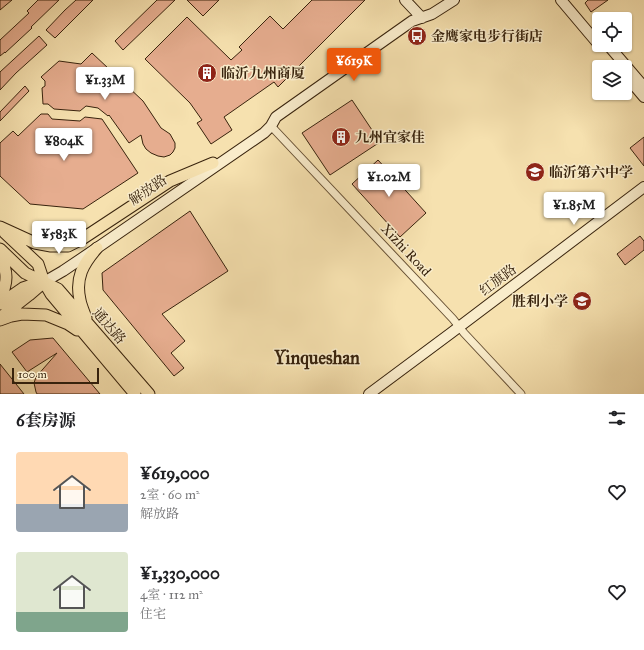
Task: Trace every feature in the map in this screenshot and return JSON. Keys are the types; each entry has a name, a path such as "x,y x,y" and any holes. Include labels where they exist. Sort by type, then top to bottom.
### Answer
{"main road":[{"path":"405,0 422,18"},
{"name":"解放路","path":"422,18 428,10 443,0"},
{"name":"解放路","path":"0,304 23,288 44,282 63,271 264,133 271,126 276,117 412,21 432,14 454,0"},
{"path":"561,0 592,37"},
{"path":"569,0 592,27"},
{"path":"605,52 612,60"},
{"path":"614,52 644,88"},
{"path":"632,83 644,97"},
{"name":"解放路","path":"0,319 60,268 262,130 271,126"},
{"path":"0,228 35,243 51,246 68,246 82,239 170,181 213,163"},
{"name":"红旗路","path":"369,394 644,186"},
{"path":"0,228 38,264 44,282"},
{"path":"86,330 80,301 80,278 82,269 87,259 97,248"},
{"name":"通达路","path":"0,249 25,273 58,289 86,330 135,394"},
{"path":"0,257 6,274 4,290 0,298"},
{"path":"0,319 22,314 46,315 86,330"},
{"name":"通达路","path":"86,330 149,394"}],"street":[{"name":"Xizhi Road","path":"271,126 453,319 521,394"}],"building":[{"path":"0,0 12,0 0,10"},
{"path":"38,0 59,0 31,27 32,28 0,56 0,40 29,13 27,11"},
{"path":"76,0 93,0 55,38 46,30"},
{"path":"157,0 175,0 123,50 115,41"},
{"path":"187,0 219,0 203,16"},
{"path":"312,0 365,0 278,87 274,82 224,117 232,130 211,144 197,123 202,120 190,103 145,59 187,17 231,60 242,50 239,47 270,16 283,29"},
{"path":"588,0 608,0 591,12 585,3"},
{"path":"39,36 47,45 16,73 0,90 0,72"},
{"path":"92,53 143,101 161,128 170,134 175,143 175,148 170,155 164,157 151,153 143,144 141,135 129,143 109,115 108,116 98,108 86,106 80,111 54,109 48,104 43,104 42,88 45,86 45,81 41,77 59,61 81,64"},
{"path":"25,86 29,91 0,121 0,112"},
{"name":"九州宜家佳","path":"352,100 380,142 330,175 302,133"},
{"path":"41,114 48,114 52,119 80,121 85,117 102,119 138,173 83,209 30,204 0,176 0,143 13,131 18,136"},
{"path":"644,137 644,166 630,148"},
{"path":"378,160 426,213 400,237 352,184"},
{"path":"190,211 228,271 162,314 185,341 171,353 184,368 174,376 103,290 102,273"},
{"path":"640,236 644,241 644,250 625,265 617,254"},
{"path":"53,338 100,394 37,394 34,383 36,377 57,353 27,372 12,352 30,340"},
{"path":"0,364 24,394 0,394"}],"place":[{"name":"金鹰家电步行街店","path":"417,36"},
{"name":"临沂九州商厦","path":"207,73"},
{"name":"九州宜家佳","path":"341,137"},
{"name":"临沂第六中学","path":"535,172"},
{"name":"胜利小学","path":"582,301"}],"district":[{"name":"Yinqueshan","path":"317,358"}]}
